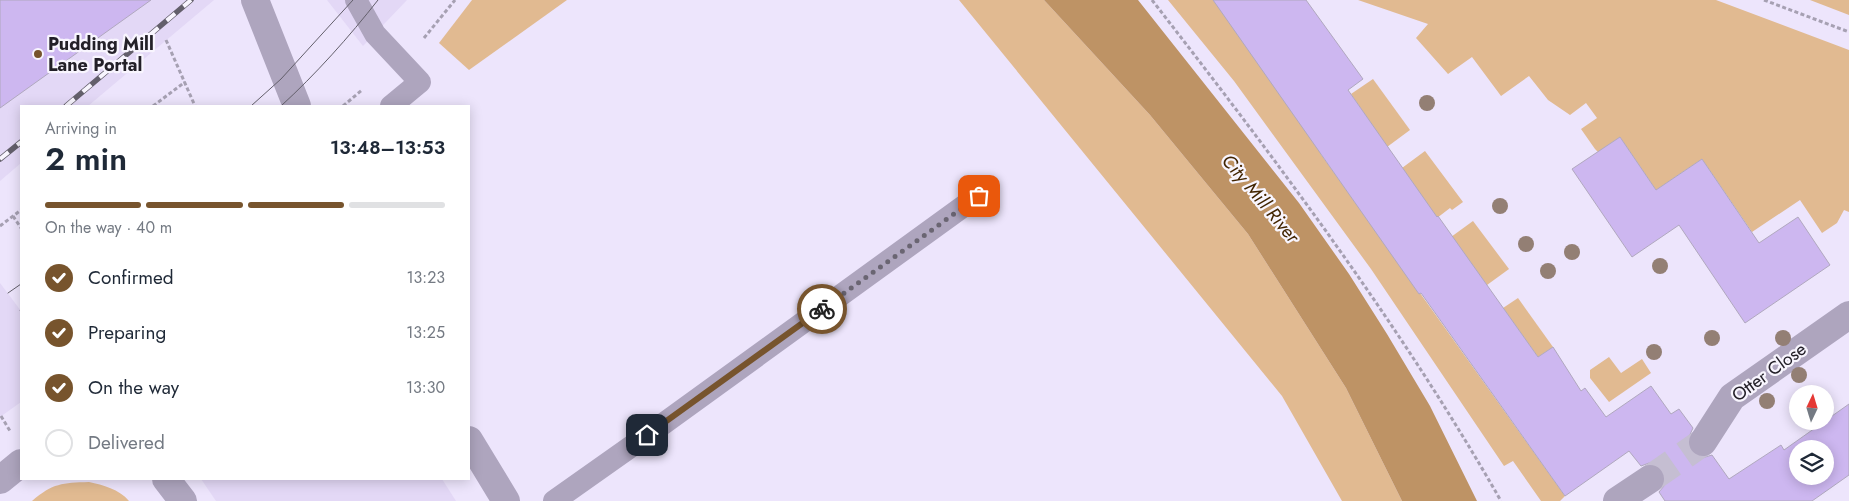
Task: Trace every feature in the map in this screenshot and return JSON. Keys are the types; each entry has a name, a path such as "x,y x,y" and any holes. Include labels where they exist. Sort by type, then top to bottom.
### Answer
{"street":[{"path":"255,0 297,105"},
{"name":"Otter Close","path":"1703,442 1732,397 1849,315"},
{"path":"470,442 506,501"},
{"path":"0,480 20,464"},
{"path":"1617,501 1650,479"},
{"path":"167,480 183,501"}],"lane":[{"path":"356,0 375,34 420,82 391,105"},
{"path":"554,501 979,196"}],"path":[{"path":"426,37 455,0"},
{"path":"1152,0 1240,114 1337,245 1433,386 1502,501"},
{"path":"1764,0 1849,32"},
{"path":"166,40 195,105"},
{"path":"154,105 185,82"},
{"path":"0,226 20,211"},
{"path":"13,216 20,226"},
{"path":"1,416 11,432"}],"shaded area":[{"path":"0,0 214,0 89,105 20,105 20,164 0,181"},
{"path":"327,0 407,0 363,46"},
{"path":"472,0 567,0 469,70 439,43"},
{"path":"959,0 1044,0 1150,115 1248,234 1346,388 1402,501 1342,501 1282,396"},
{"path":"1168,0 1234,0 1320,153 1565,496 1560,501 1541,501 1513,461 1504,466 1371,269 1234,81"},
{"path":"1358,0 1716,0 1849,50 1849,212 1844,210 1837,223 1822,233 1800,200 1752,232 1702,159 1656,190 1620,137 1598,152 1595,149 1581,129 1597,118 1586,103 1570,115 1548,100 1529,76 1501,96 1472,57 1448,74 1416,38 1428,24"},
{"path":"1810,0 1849,0 1849,15"},
{"path":"1373,79 1410,130 1387,147 1351,94"},
{"path":"1425,151 1463,202 1452,210 1450,208 1437,218 1402,168"},
{"path":"1473,221 1509,269 1487,285 1451,237"},
{"path":"0,283 20,310 20,403 0,417"},
{"path":"1518,298 1553,347 1538,357 1503,308"},
{"path":"1609,357 1621,373 1642,359 1651,373 1609,402 1590,378 1590,370"},
{"path":"202,480 443,480 456,501 216,501"},
{"path":"89,482 116,491 129,501 32,501 58,485"}],"water":[{"name":"City Mill River","path":"1044,0 1138,0 1299,203 1349,274 1430,406 1477,501 1402,501 1346,388 1248,234 1150,115"}],"building":[{"name":"Pudding Mill Lane Portal","path":"0,0 151,0 0,108"},
{"path":"1213,0 1306,0 1363,79 1348,90 1437,217 1538,357 1553,347 1581,391 1585,388 1606,417 1651,386 1671,414 1679,409 1693,428 1687,441 1689,450 1702,458 1712,455 1729,479 1781,445 1784,450 1789,446 1789,485 1834,485 1834,440 1798,440 1812,430 1834,430 1834,415 1849,404 1849,475 1812,501 1665,501 1659,492 1664,486 1666,478 1663,470 1657,465 1649,463 1641,466 1629,451 1565,496 1421,293 1419,294"},
{"path":"1620,137 1656,190 1702,159 1759,243 1798,217 1830,265 1745,323 1679,225 1632,257 1572,169"}],"tunnel":[{"path":"1650,479 1703,442"}],"tram line":[{"path":"252,105 281,79 353,0"},
{"path":"282,105 332,55 378,0"},
{"path":"8,293 20,285"}],"railway":[{"path":"67,105 191,0"},
{"path":"0,159 20,143"}],"way so far":[{"path":"822,309 979,196"}],"place":[{"name":"Pudding Mill Lane Portal","path":"38,54"}],"route":[{"path":"647,435 822,309"}]}
